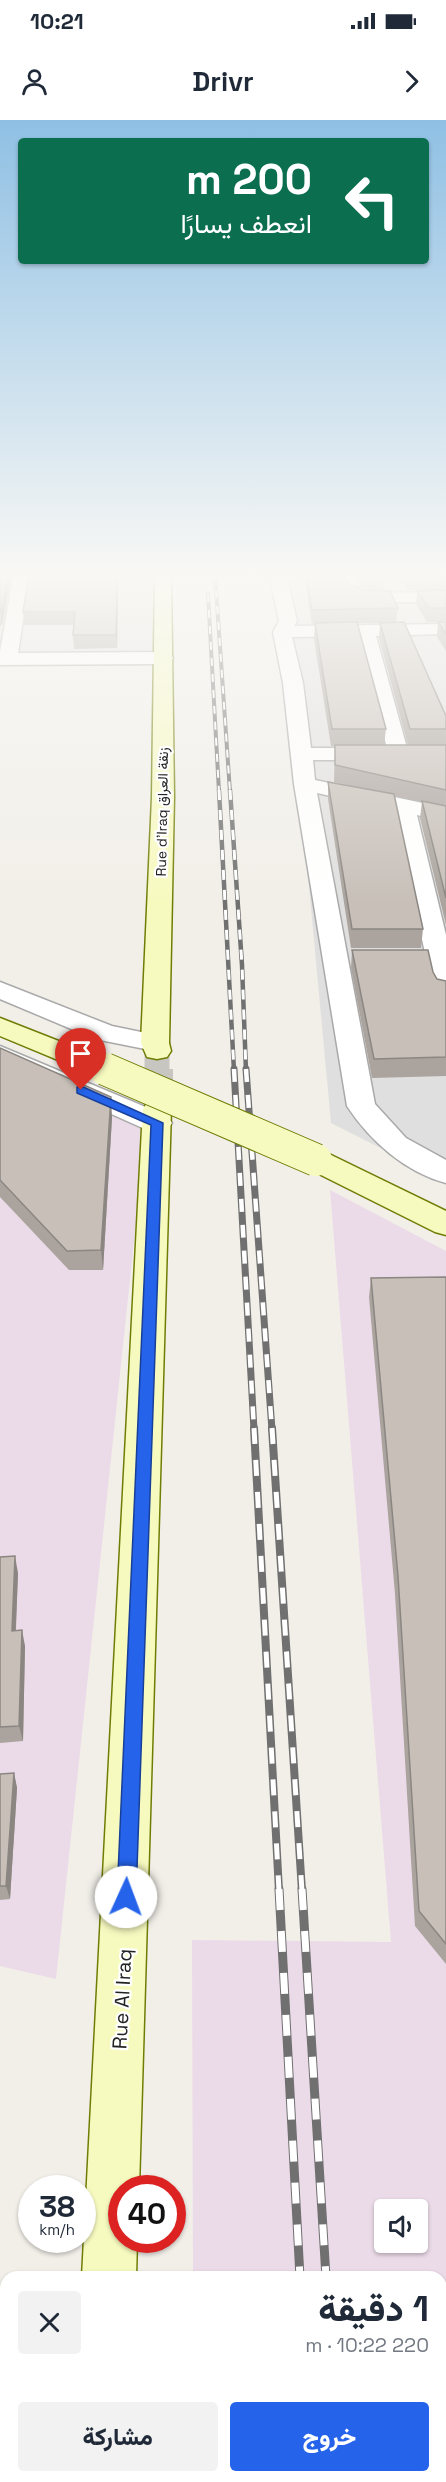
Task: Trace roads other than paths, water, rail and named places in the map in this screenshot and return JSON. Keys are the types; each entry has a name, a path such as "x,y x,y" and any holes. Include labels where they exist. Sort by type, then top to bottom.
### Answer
{"street":[{"name":"Rue d'Iraq زنقة العراق","path":"0,990 105,1033 156,1047 164,684"},
{"path":"293,684 305,783 345,958 361,1106 396,1145 446,1173"},
{"path":"380,684 399,755"},
{"path":"301,754 446,754"},
{"path":"305,783 446,815"},
{"path":"404,806 433,958 446,990"},
{"path":"0,1026 316,1160 446,1224"},
{"name":"Rue Al Iraq","path":"0,1054 157,1116 109,2271"}],"tunnel":[{"path":"157,1051 157,1109"}],"railway":[{"path":"213,684 219,792"},
{"path":"223,684 230,792"},
{"path":"219,790 234,1071"},
{"path":"230,790 242,965 246,1071"},
{"path":"234,1069 254,1430"},
{"path":"246,1069 272,1430"},
{"path":"254,1428 279,1891"},
{"path":"272,1428 302,1891"},
{"path":"279,1889 300,2271"},
{"path":"302,1889 326,2271"}]}
